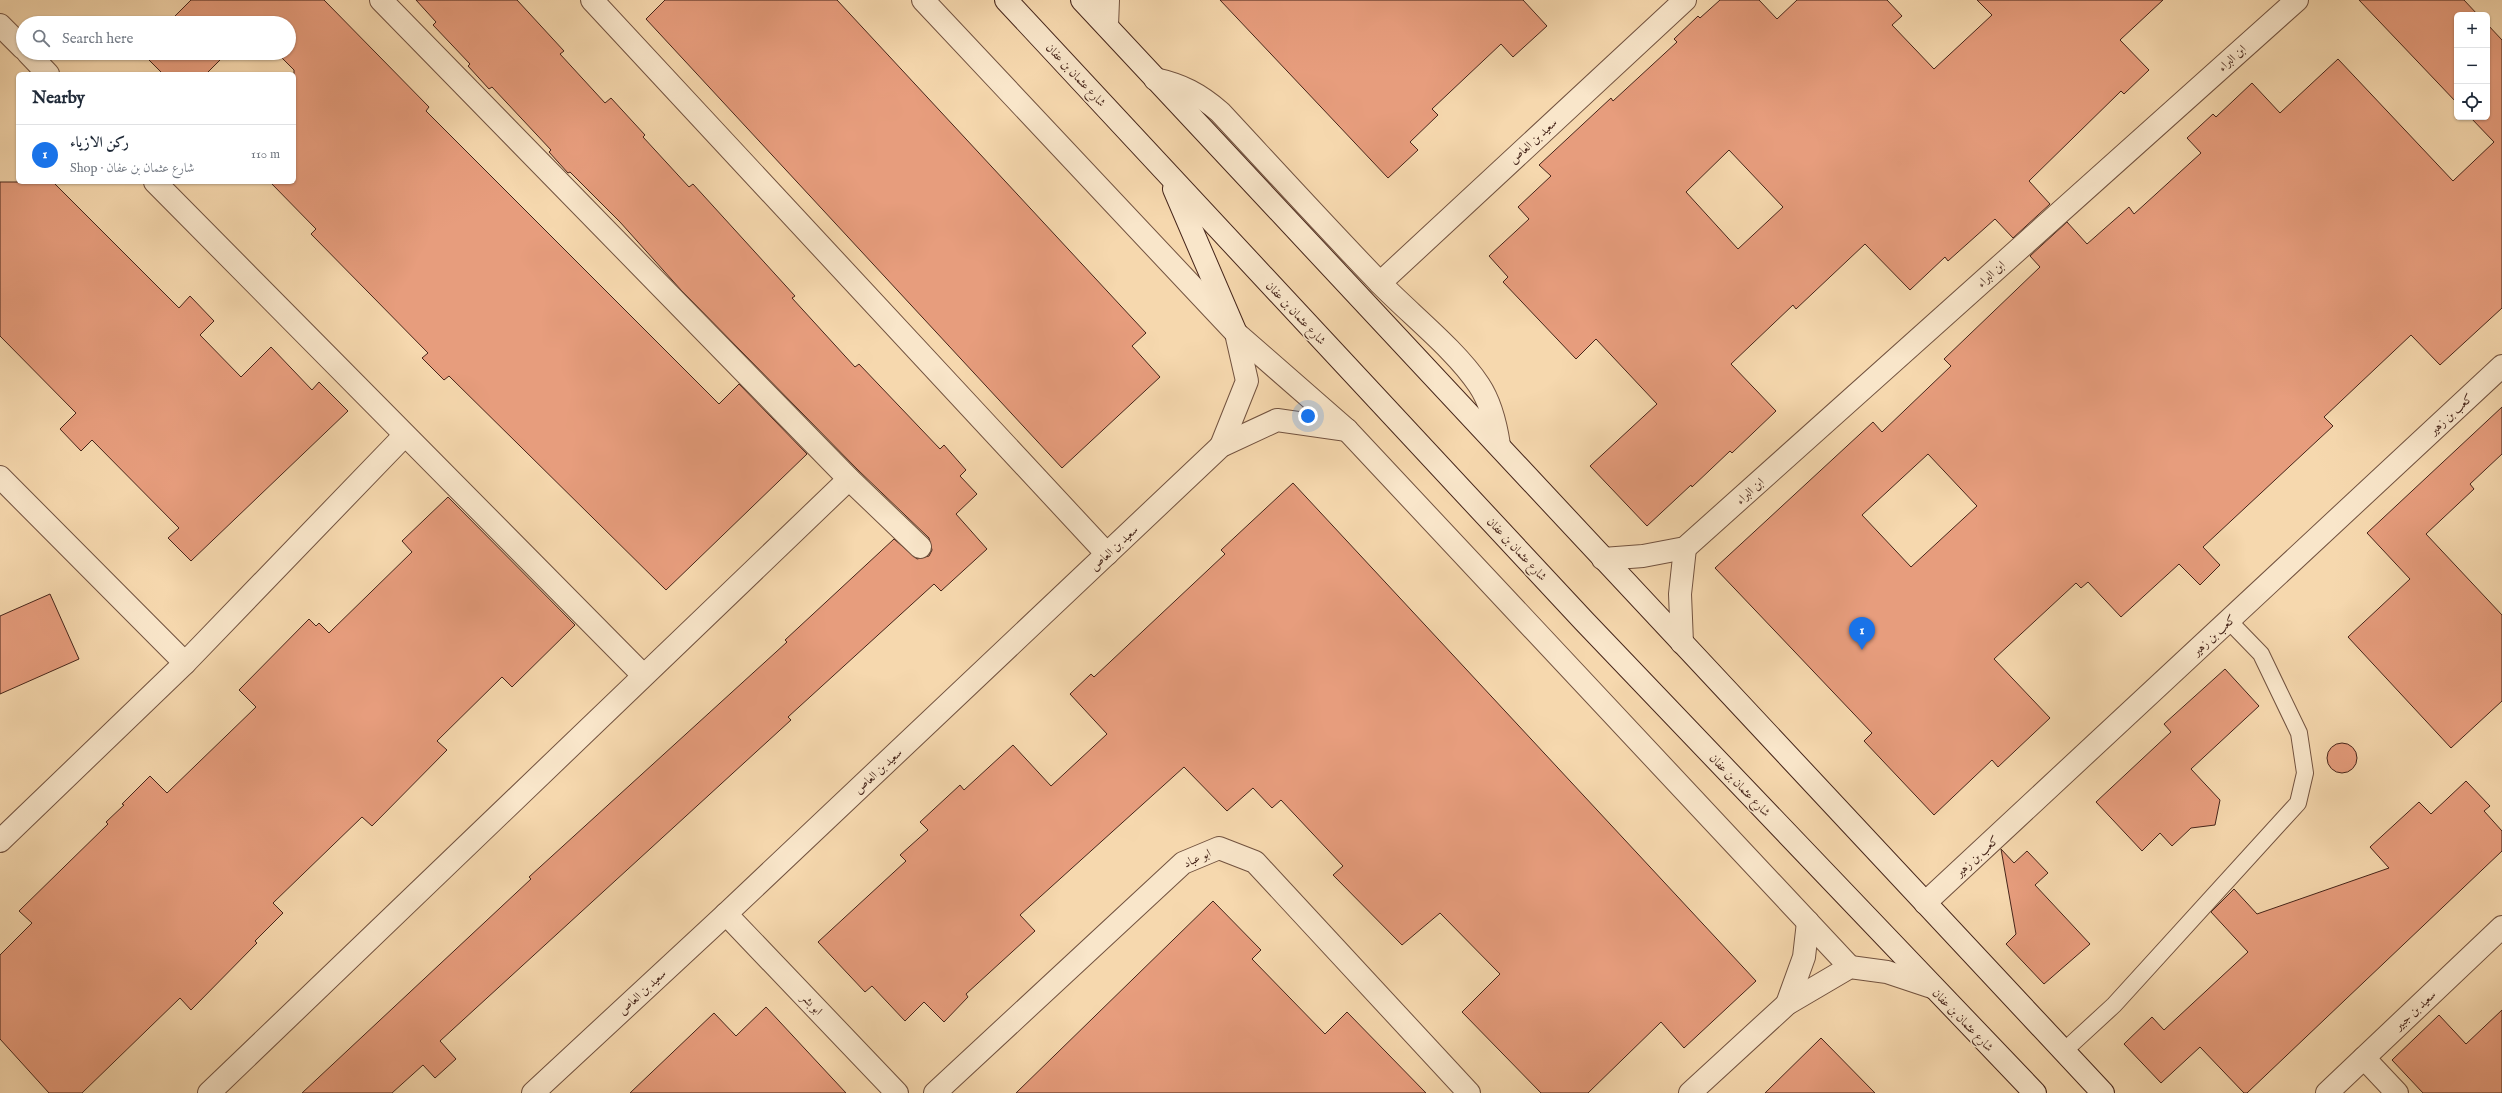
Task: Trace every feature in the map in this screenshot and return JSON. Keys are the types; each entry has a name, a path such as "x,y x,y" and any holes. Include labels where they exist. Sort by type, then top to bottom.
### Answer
{"street":[{"path":"381,0 849,479 920,547"},
{"path":"592,0 1108,554"},
{"path":"923,0 1236,333 1347,430 1850,967"},
{"name":"شارع عثمان بن عفان","path":"1006,0 1584,621 1932,987 2035,1093"},
{"path":"1082,0 1155,80 2104,1093"},
{"path":"1107,26 1108,0"},
{"name":"سعيد بن العاص","path":"1380,283 1685,0"},
{"name":"ابن البراء","path":"1685,548 2297,0"},
{"path":"0,25 16,41"},
{"path":"35,60 46,72"},
{"path":"1155,80 1179,85 1196,93 1220,112 1380,283 1467,370 1480,386 1496,424 1499,446"},
{"name":"سعيد بن العاص","path":"1168,175 1236,333 1247,381 1222,446"},
{"path":"156,184 404,436 643,675"},
{"name":"كعب بن زهير","path":"1926,904 2502,366"},
{"name":"سعيد بن العاص","path":"533,1093 726,914 1222,446 1277,420 1347,430"},
{"path":"0,841 185,663 404,436"},
{"path":"0,477 185,663"},
{"path":"209,1093 849,479"},
{"path":"1603,559 1643,556 1685,548 1680,594 1682,643"},
{"name":"ابو عباد","path":"935,1093 1183,863 1219,848 1255,862 1469,1093"},
{"name":"ابو بشر","path":"726,914 897,1093"},
{"path":"1787,1004 1804,957 1808,922"},
{"name":"سعيد بن جبير","path":"2327,1093 2502,927"},
{"path":"1690,1093 1787,1004 1850,967 1887,972 1932,987"},
{"path":"2364,1058 2397,1093"}],"lane":[{"path":"2064,1051 2114,1005 2298,803 2305,773 2299,733 2261,654 2229,621"}],"building":[{"path":"191,0 324,0 429,107 426,111 719,404 739,384 807,454 666,590 449,376 444,380 422,358 428,353 311,234 316,229 272,184 296,184 296,72 294,72 294,70 284,60 296,60 296,16 175,16"},
{"path":"416,0 517,0 564,51 560,54 605,103 611,98 645,135 643,137 689,187 693,184 795,296 792,298 855,367 859,364 940,449 944,445 966,470 960,476 977,494 956,514 987,549 941,591 934,584 788,717 791,720 440,1041 456,1059 435,1078 423,1065 392,1093 302,1093 531,879 529,877 787,642 785,640 894,539 917,559 929,556 932,550 929,538 858,470 681,290 620,222 570,172 568,173 549,152 551,150 492,87 489,89 468,66 470,64 433,25 436,22"},
{"path":"665,0 837,0 1146,333 1132,346 1160,377 1062,468 646,19"},
{"path":"1220,0 1523,0 1547,26 1513,57 1501,44 1432,109 1438,115 1410,142 1418,150 1388,178"},
{"path":"1720,0 1759,0 1777,19 1797,0 1887,0 1902,16 1892,25 1934,69 1992,15 1977,0 2163,0 2120,40 2149,70 2124,94 2121,91 2029,181 2050,204 2013,238 1995,219 1948,261 1945,257 1910,290 1865,244 1796,309 1793,305 1731,364 1776,411 1732,453 1730,451 1692,487 1691,485 1647,526 1590,466 1657,404 1596,339 1576,359 1503,282 1508,277 1489,256 1529,219 1518,207 1551,176 1539,165 1611,98 1613,101 1677,42 1674,39 1698,16 1700,18","holes":["1729,150 1783,207 1738,249 1686,192"]},
{"path":"2359,0 2464,0 2475,12 2454,12 2454,100"},
{"path":"2490,27 2502,40 2502,308 2440,365 2411,335 2324,417 2333,426 2203,547 2220,565 2200,585 2179,564 2121,617 2088,582 2081,588 2076,583 1994,659 2050,718 1998,767 1992,760 1934,815 1864,741 1872,733 1715,568 1873,422 1882,432 1951,366 1944,359 2040,267 2030,256 2067,222 2087,244 2129,207 2134,214 2201,153 2187,138 2213,114 2216,117 2252,83 2280,113 2338,59 2453,181 2494,142 2473,120 2490,120","holes":["1928,454 1977,506 1911,567 1862,515"]},
{"path":"149,60 220,60 208,72 161,72"},
{"path":"0,182 16,182 16,184 55,184 179,308 190,296 214,321 200,335 241,377 271,347 312,390 319,382 348,411 191,561 168,538 179,528 92,440 81,451 60,429 76,413 0,336"},
{"path":"2502,407 2502,454 2470,484 2474,489 2426,534 2502,615 2502,701 2451,748 2348,637 2410,579 2367,533"},
{"path":"1293,483 1756,981 1684,1048 1661,1022 1588,1093 1541,1093 1462,1012 1500,974 1440,913 1402,945 1333,875 1343,866 1281,800 1272,808 1253,788 1227,811 1184,767 1020,915 1035,931 966,994 968,997 944,1022 924,1002 905,1021 872,986 865,992 818,942 906,861 900,855 928,830 920,822 960,785 964,790 1013,745 1051,786 1107,734 1070,694 1091,674 1094,677 1225,554 1221,550"},
{"path":"448,497 575,625 512,687 502,677 437,741 447,750 372,826 362,817 273,903 283,913 255,941 257,943 191,1010 180,998 82,1093 49,1093 0,1039 0,955 32,923 19,911 108,824 106,822 124,805 122,804 150,776 167,793 256,707 239,690 309,619 316,626 319,623 329,633 412,552 402,541"},
{"path":"50,594 79,659 0,694 0,616"},
{"path":"2225,669 2259,706 2191,769 2220,800 2215,825 2191,828 2172,846 2160,833 2142,851 2096,802 2171,732 2164,724"},
{"path":"2342,743 2348,744 2356,752 2356,764 2348,772 2342,773 2336,772 2328,764 2327,758 2328,752 2336,744"},
{"path":"2466,781 2490,806 2484,811 2502,831 2502,851 2247,1093 2244,1093 2200,1047 2161,1083 2124,1044 2152,1017 2164,1030 2248,952 2211,912 2234,889 2257,914 2389,868 2370,847 2419,802 2431,814"},
{"path":"2001,849 2014,863 2027,851 2048,873 2035,885 2090,944 2044,984 2006,944 2016,934"},
{"path":"1213,901 1261,950 1252,959 1325,1034 1347,1012 1426,1093 1016,1093"},
{"path":"766,1007 846,1093 630,1093 714,1013 736,1036"},
{"path":"2502,1010 2502,1093 2423,1093 2392,1060 2439,1015 2466,1044"},
{"path":"1821,1038 1875,1093 1765,1093"}],"place":[{"name":"ركن الازياء","path":"1862,650"}]}
